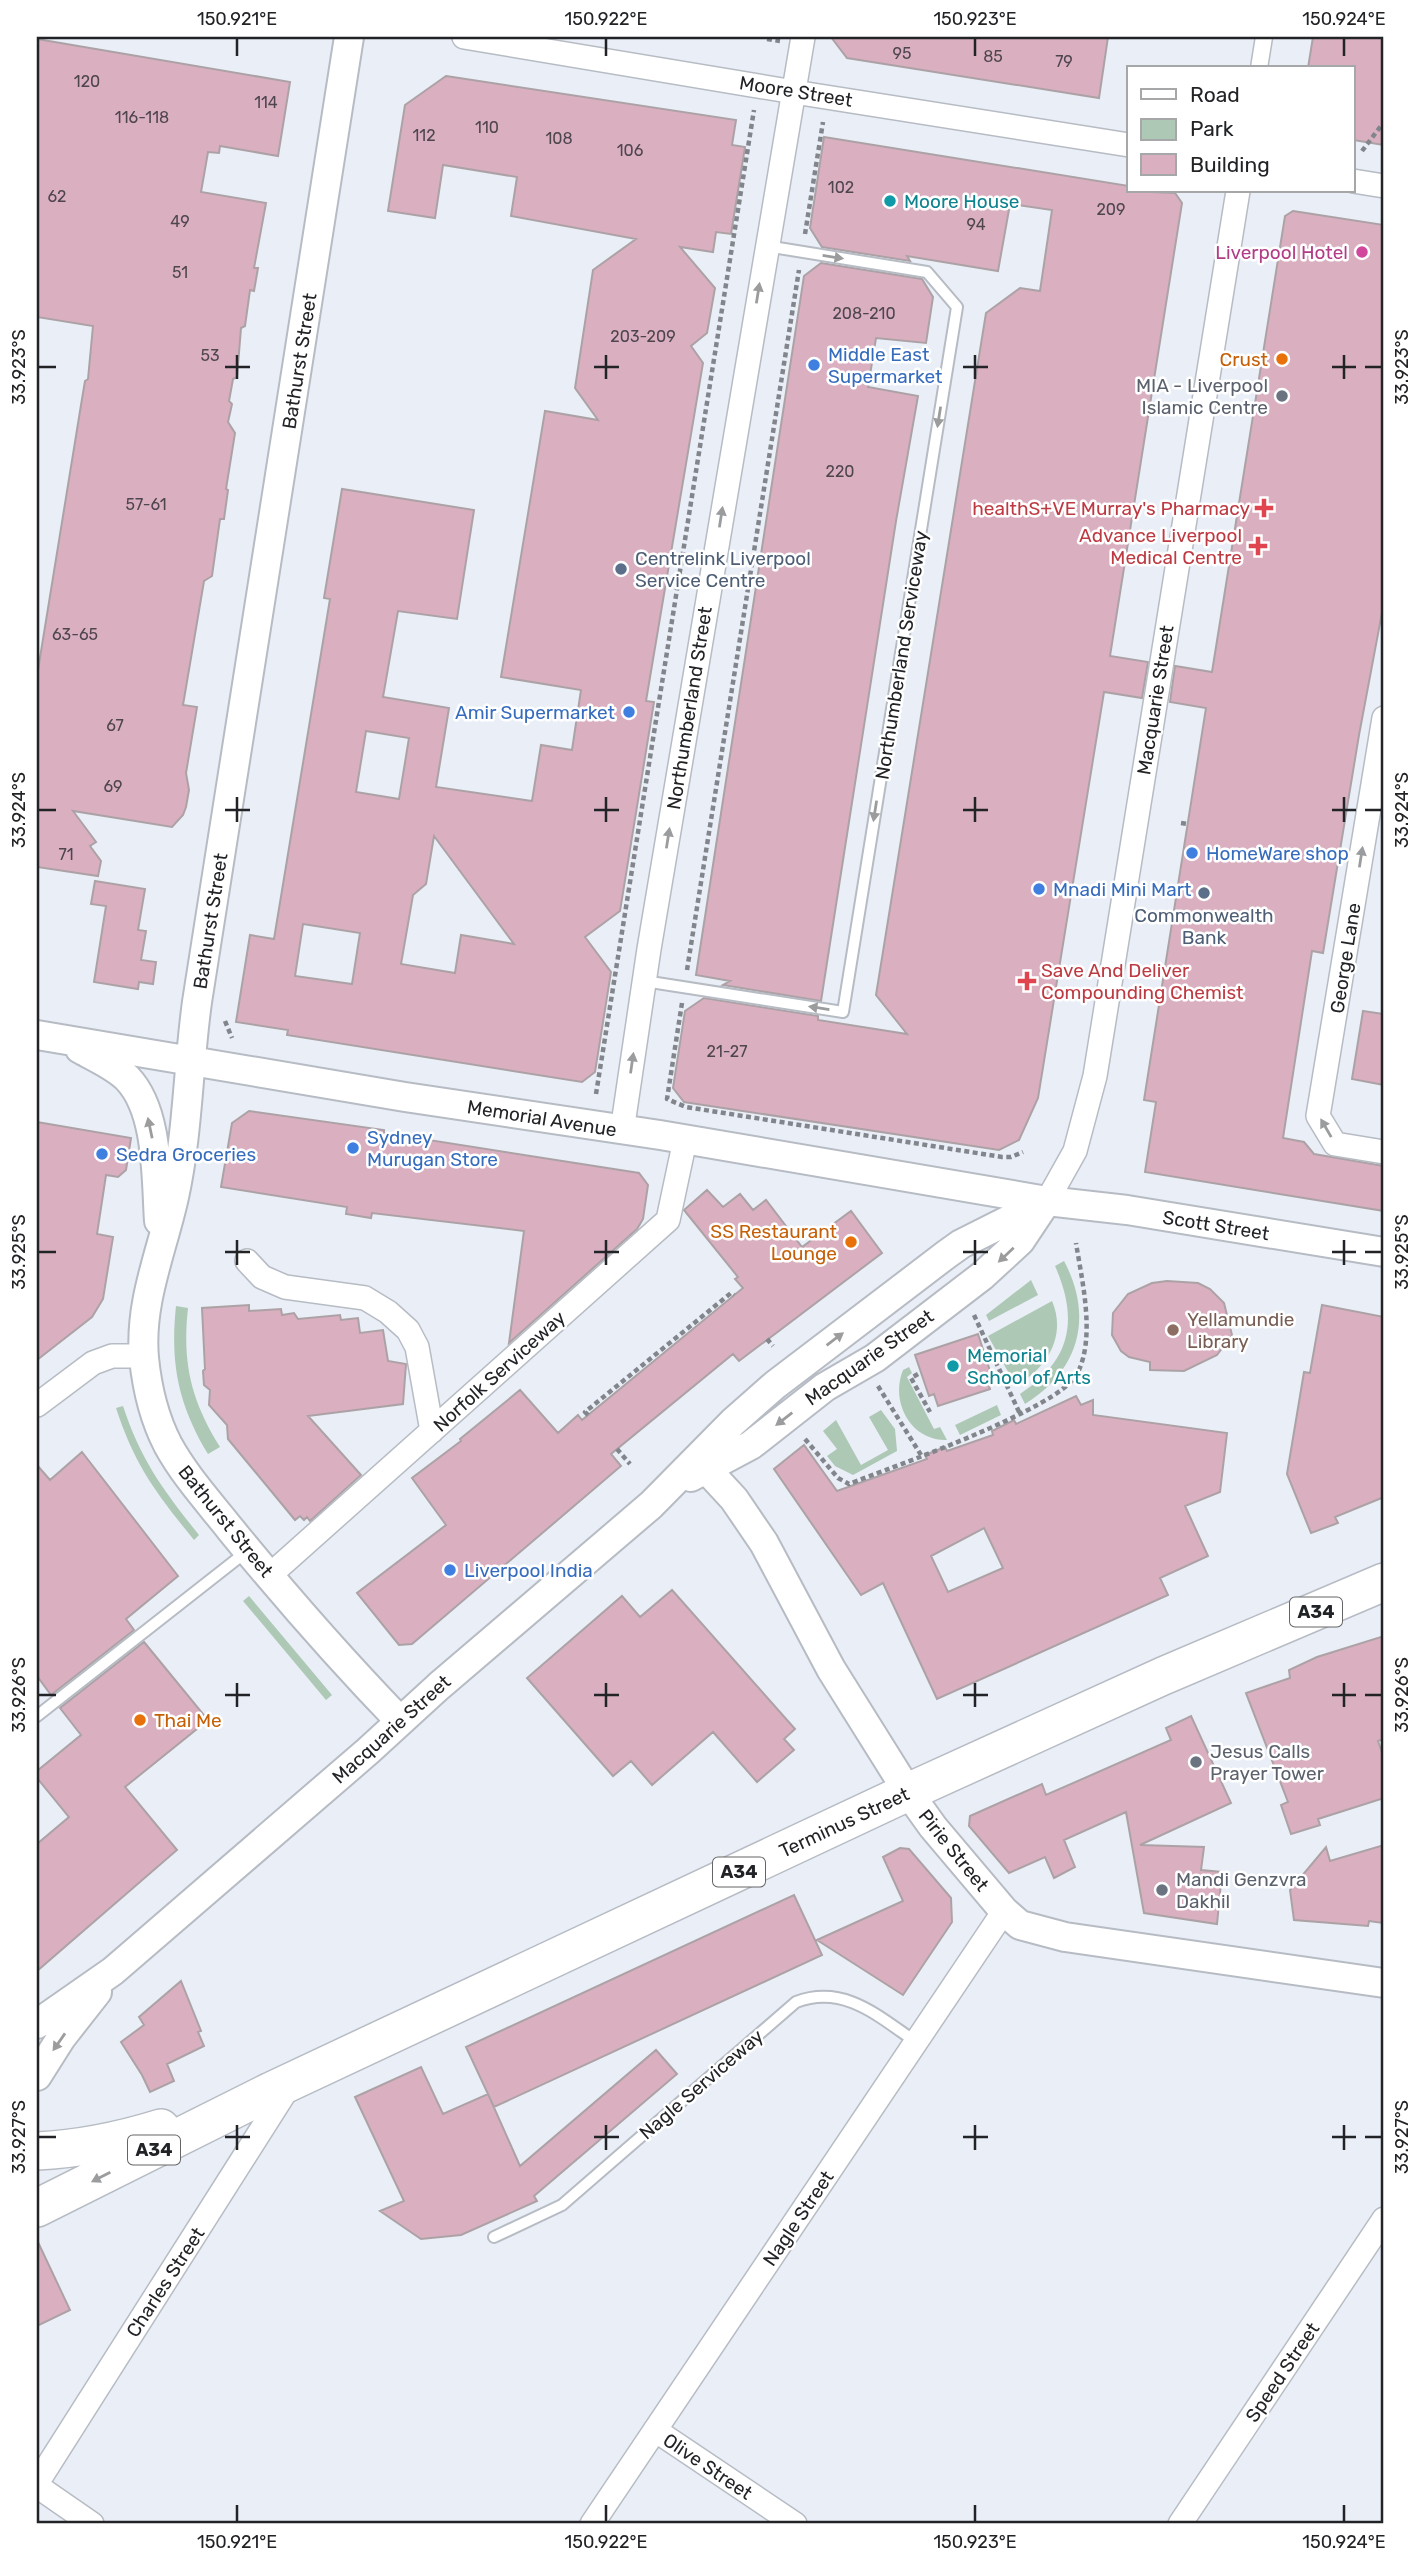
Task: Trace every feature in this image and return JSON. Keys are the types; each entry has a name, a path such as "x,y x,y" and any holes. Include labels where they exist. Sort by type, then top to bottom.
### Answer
{"highway":[{"name":"Terminus Street","path":"37,2208 282,2086 908,1792 1163,1676 1384,1582"},
{"name":"Terminus Street","path":"37,2151 87,2148 129,2138 282,2086"}],"street":[{"name":"Bathurst Street","path":"349,37 199,988 174,1196 160,1245 145,1318 144,1356 155,1414 181,1468 269,1576 360,1680 400,1721"},
{"name":"Moore Street","path":"464,37 1127,145"},
{"name":"Northumberland Street","path":"622,1130 644,981 803,37"},
{"path":"1259,66 1264,37"},
{"path":"1354,181 1384,186"},
{"name":"Macquarie Street","path":"37,2024 113,1970 670,1488 702,1464 751,1445 825,1387 875,1358 982,1276 1020,1241 1075,1151 1095,1076 1238,192"},
{"name":"George Lane","path":"1384,718 1318,1116 1335,1144 1384,1152"},
{"name":"Memorial Avenue","path":"49,1037 1046,1200"},
{"path":"49,1037 127,1078 141,1101 149,1120 153,1143 160,1245"},
{"name":"Norfolk Serviceway","path":"269,1576 668,1220 685,1140"},
{"name":"Macquarie Street","path":"702,1464 733,1422 775,1385 961,1244 1046,1200"},
{"name":"Scott Street","path":"1046,1200 1126,1210 1384,1252"},
{"path":"247,1261 262,1277 285,1287 365,1298 388,1312 408,1330 417,1347 432,1431"},
{"path":"37,1405 93,1363 112,1356 144,1356"},
{"name":"Pirie Street","path":"702,1464 734,1499 764,1543 831,1669 908,1792 938,1834 1004,1911 1020,1925 1065,1937 1384,1983"},
{"name":"Nagle Street","path":"592,2524 1004,1911"},
{"name":"Macquarie Street","path":"37,2076 61,2038 113,1970"},
{"name":"Charles Street","path":"37,2484 282,2086"},
{"name":"Speed Street","path":"1181,2524 1384,2219"},
{"name":"Olive Street","path":"655,2430 794,2524"},
{"path":"37,2484 92,2524"}],"lane":[{"name":"Northumberland Serviceway","path":"644,981 843,1012 957,307 927,272 766,246"},
{"path":"37,1716 248,1550"},
{"name":"Nagle Serviceway","path":"494,2237 562,2205 796,2001 811,1996 828,1995 846,1999 867,2009 916,2042"}],"path":[{"name":"Northumberland Street","path":"596,1094 754,110"},
{"name":"Northumberland Street","path":"823,121 667,1099 686,1107 1002,1157 1012,1157 1023,1152"},
{"path":"1362,151 1384,122"},
{"path":"1181,823 1188,824"},
{"path":"225,1021 232,1038"},
{"path":"805,1440 832,1472 849,1484 1020,1414 1065,1389 1077,1375 1086,1335 1085,1301 1076,1243"},
{"path":"588,1415 585,1412 732,1293 734,1295"},
{"path":"972,1311 1020,1414"},
{"path":"767,1339 773,1346"},
{"path":"918,1374 911,1378 930,1412"},
{"path":"876,1382 921,1455"},
{"path":"617,1449 630,1464"}],"green space":[{"path":"1064,1261 1078,1302 1076,1341 1058,1376 1025,1404 1020,1394 1050,1368 1066,1338 1067,1304 1055,1266"},
{"path":"1031,1280 1038,1295 989,1321 986,1315"},
{"path":"1052,1301 1057,1327 1051,1350 1037,1370 1016,1386 988,1336"},
{"path":"176,1306 188,1308 186,1346 191,1380 202,1413 220,1447 208,1454 190,1418 178,1383 174,1346"},
{"path":"909,1367 912,1373 907,1377 934,1429 940,1427 947,1440 934,1439 923,1434 906,1417 899,1394 903,1370"},
{"path":"997,1405 1001,1415 960,1435 955,1425"},
{"path":"123,1406 155,1475 199,1535 194,1540 139,1463 116,1408"},
{"path":"881,1410 895,1429 897,1451 853,1475 835,1466 827,1456 837,1449 823,1431 836,1420 861,1465 888,1450 869,1417"},
{"path":"249,1596 332,1695 326,1700 243,1601"}],"building":[{"path":"831,37 1108,37 1099,98 847,58"},
{"path":"1313,37 1384,37 1384,145 1354,140 1354,66 1308,66"},
{"path":"37,39 290,82 278,156 220,146 219,153 208,152 201,192 266,203 254,268 258,268 254,291 250,290 245,326 241,328 237,377 233,379 229,401 232,404 228,422 235,433 224,519 220,519 212,576 204,581 183,705 197,707 186,773 189,790 186,807 183,815 172,827 73,811 96,842 90,846 101,861 98,876 37,867 37,676 85,381 88,379 93,326 37,317"},
{"path":"446,76 736,120 732,145 745,147 731,234 716,232 713,252 680,247 715,288 707,333 691,346 703,363 646,701 654,702 620,911 585,937 611,972 595,1072 582,1082 287,1035 288,1030 236,1022 250,935 274,939 330,599 324,598 342,489 474,510 457,619 398,611 383,697 449,708 436,787 532,801 541,745 572,750 581,690 501,677 545,411 598,420 575,388 593,270 636,239 511,216 517,177 443,165 435,218 388,211 405,105","holes":["366,731 409,738 399,799 356,792","434,836 514,944 461,935 455,973 401,964 413,895 426,884","303,924 360,933 352,984 295,976"]},
{"path":"824,137 1127,186 1127,192 1175,193 1182,203 1110,656 1148,662 1142,698 1104,692 1038,1098 1019,1140 999,1150 684,1102 673,1088 685,1011 704,998 818,1016 818,1020 907,1034 876,995 986,313 1020,288 1040,291 1052,210 1010,204 998,271 907,256 910,261 822,247 810,228"},
{"path":"1293,211 1384,225 1384,602 1323,953 1312,951 1283,1138 1304,1142 1314,1154 1384,1166 1384,1211 1145,1172 1156,1102 1144,1100 1206,708 1170,702 1175,666 1212,672 1285,216"},
{"path":"821,263 922,279 933,297 926,343 876,338 868,387 918,396 821,1001 723,985 730,981 696,975 804,276"},
{"path":"95,881 145,889 138,930 146,931 141,960 156,962 153,984 139,982 138,989 94,982 106,906 91,904"},
{"path":"1363,1011 1384,1014 1384,1085 1352,1079"},
{"path":"249,1111 384,1130 384,1133 639,1173 648,1185 643,1219 637,1229 509,1343 524,1231 372,1213 371,1218 346,1214 347,1207 221,1187 232,1123"},
{"path":"37,1122 131,1138 126,1170 118,1177 106,1175 97,1234 113,1237 103,1299 92,1317 37,1360"},
{"path":"707,1190 723,1207 740,1194 753,1210 766,1200 802,1247 851,1211 882,1253 739,1361 733,1354 611,1454 621,1466 412,1644 399,1645 357,1593 446,1525 412,1478 461,1441 460,1439 520,1390 558,1433 578,1415 582,1420 743,1288 735,1279 738,1277 684,1210"},
{"name":"Yellamundie Library","path":"1152,1283 1198,1283 1210,1289 1224,1303 1232,1335 1217,1355 1184,1371 1150,1370 1150,1362 1129,1357 1121,1351 1112,1335 1113,1313 1128,1294"},
{"path":"249,1305 249,1311 281,1309 282,1315 294,1313 298,1319 340,1315 341,1320 358,1318 360,1333 383,1330 388,1361 406,1364 403,1404 308,1416 361,1475 310,1521 307,1517 304,1520 300,1516 295,1520 228,1439 227,1425 209,1405 210,1390 204,1385 202,1308"},
{"path":"1322,1305 1384,1317 1384,1497 1335,1517 1338,1523 1311,1533 1287,1474 1304,1372 1310,1373"},
{"name":"Memorial School of Arts","path":"978,1334 992,1377 987,1378 990,1389 938,1406 934,1394 929,1396 915,1355"},
{"path":"1076,1396 1081,1405 1093,1400 1093,1415 1227,1433 1220,1492 1185,1506 1208,1556 1160,1578 1168,1595 937,1699 883,1583 861,1595 774,1469 804,1445 837,1491 927,1459 925,1455 945,1447 947,1451 993,1435 992,1431 1014,1420 1016,1424","holes":["984,1528 1003,1568 948,1592 931,1556"]},
{"path":"82,1452 178,1576 126,1619 134,1630 51,1695 37,1676 37,1465 50,1480"},
{"path":"672,1590 795,1729 784,1739 794,1750 757,1782 713,1732 652,1785 631,1761 613,1776 527,1678 622,1596 640,1617"},
{"path":"1384,1636 1384,1739 1378,1741 1384,1758 1384,1798 1318,1819 1320,1825 1291,1834 1281,1805 1288,1802 1246,1693 1290,1678 1289,1670 1317,1657"},
{"path":"144,1642 208,1720 125,1787 177,1850 37,1971 37,1844 69,1817 37,1778 37,1771 81,1735 60,1708"},
{"path":"1191,1716 1231,1803 1140,1845 1204,1847 1201,1870 1222,1872 1217,1924 1144,1913 1126,1812 1064,1840 1075,1867 1054,1878 1045,1857 1009,1873 969,1826 970,1816 1042,1784 1046,1795 1171,1740 1166,1728"},
{"path":"1384,1845 1384,1923 1369,1921 1368,1926 1294,1920 1290,1890 1326,1847 1330,1861"},
{"path":"900,1848 909,1849 951,1898 952,1922 903,1995 817,1940 903,1901 883,1857"},
{"path":"794,1895 822,1955 494,2107 466,2047"},
{"path":"181,1981 201,2031 198,2032 204,2046 167,2064 174,2081 150,2092 121,2042 144,2025 139,2017"},
{"path":"656,2050 677,2074 534,2196 537,2201 461,2235 421,2239 380,2211 404,2201 355,2097 421,2067 443,2114 488,2094 520,2166"},
{"path":"37,2240 70,2310 37,2326"}],"place":[{"name":"Moore House","path":"890,201"},
{"name":"Liverpool Hotel","path":"1362,252"},
{"name":"Crust","path":"1282,359"},
{"name":"Middle East Supermarket","path":"814,365"},
{"name":"MIA - Liverpool Islamic Centre","path":"1282,396"},
{"name":"healthS+VE Murray's Pharmacy","path":"1264,508"},
{"name":"Advance Liverpool Medical Centre","path":"1258,546"},
{"name":"Centrelink Liverpool Service Centre","path":"621,569"},
{"name":"Amir Supermarket","path":"629,712"},
{"name":"HomeWare shop","path":"1192,853"},
{"name":"Mnadi Mini Mart","path":"1039,889"},
{"name":"Commonwealth Bank","path":"1204,893"},
{"name":"Save And Deliver Compounding Chemist","path":"1027,981"},
{"name":"Sydney Murugan Store","path":"353,1148"},
{"name":"Sedra Groceries","path":"102,1154"},
{"name":"SS Restaurant Lounge","path":"851,1242"},
{"name":"Yellamundie Library","path":"1173,1330"},
{"name":"Memorial School of Arts","path":"953,1366"},
{"name":"Liverpool India","path":"450,1570"},
{"name":"Thai Me","path":"140,1720"},
{"name":"Jesus Calls Prayer Tower","path":"1196,1762"},
{"name":"Mandi Genzvra Dakhil","path":"1162,1890"}]}
